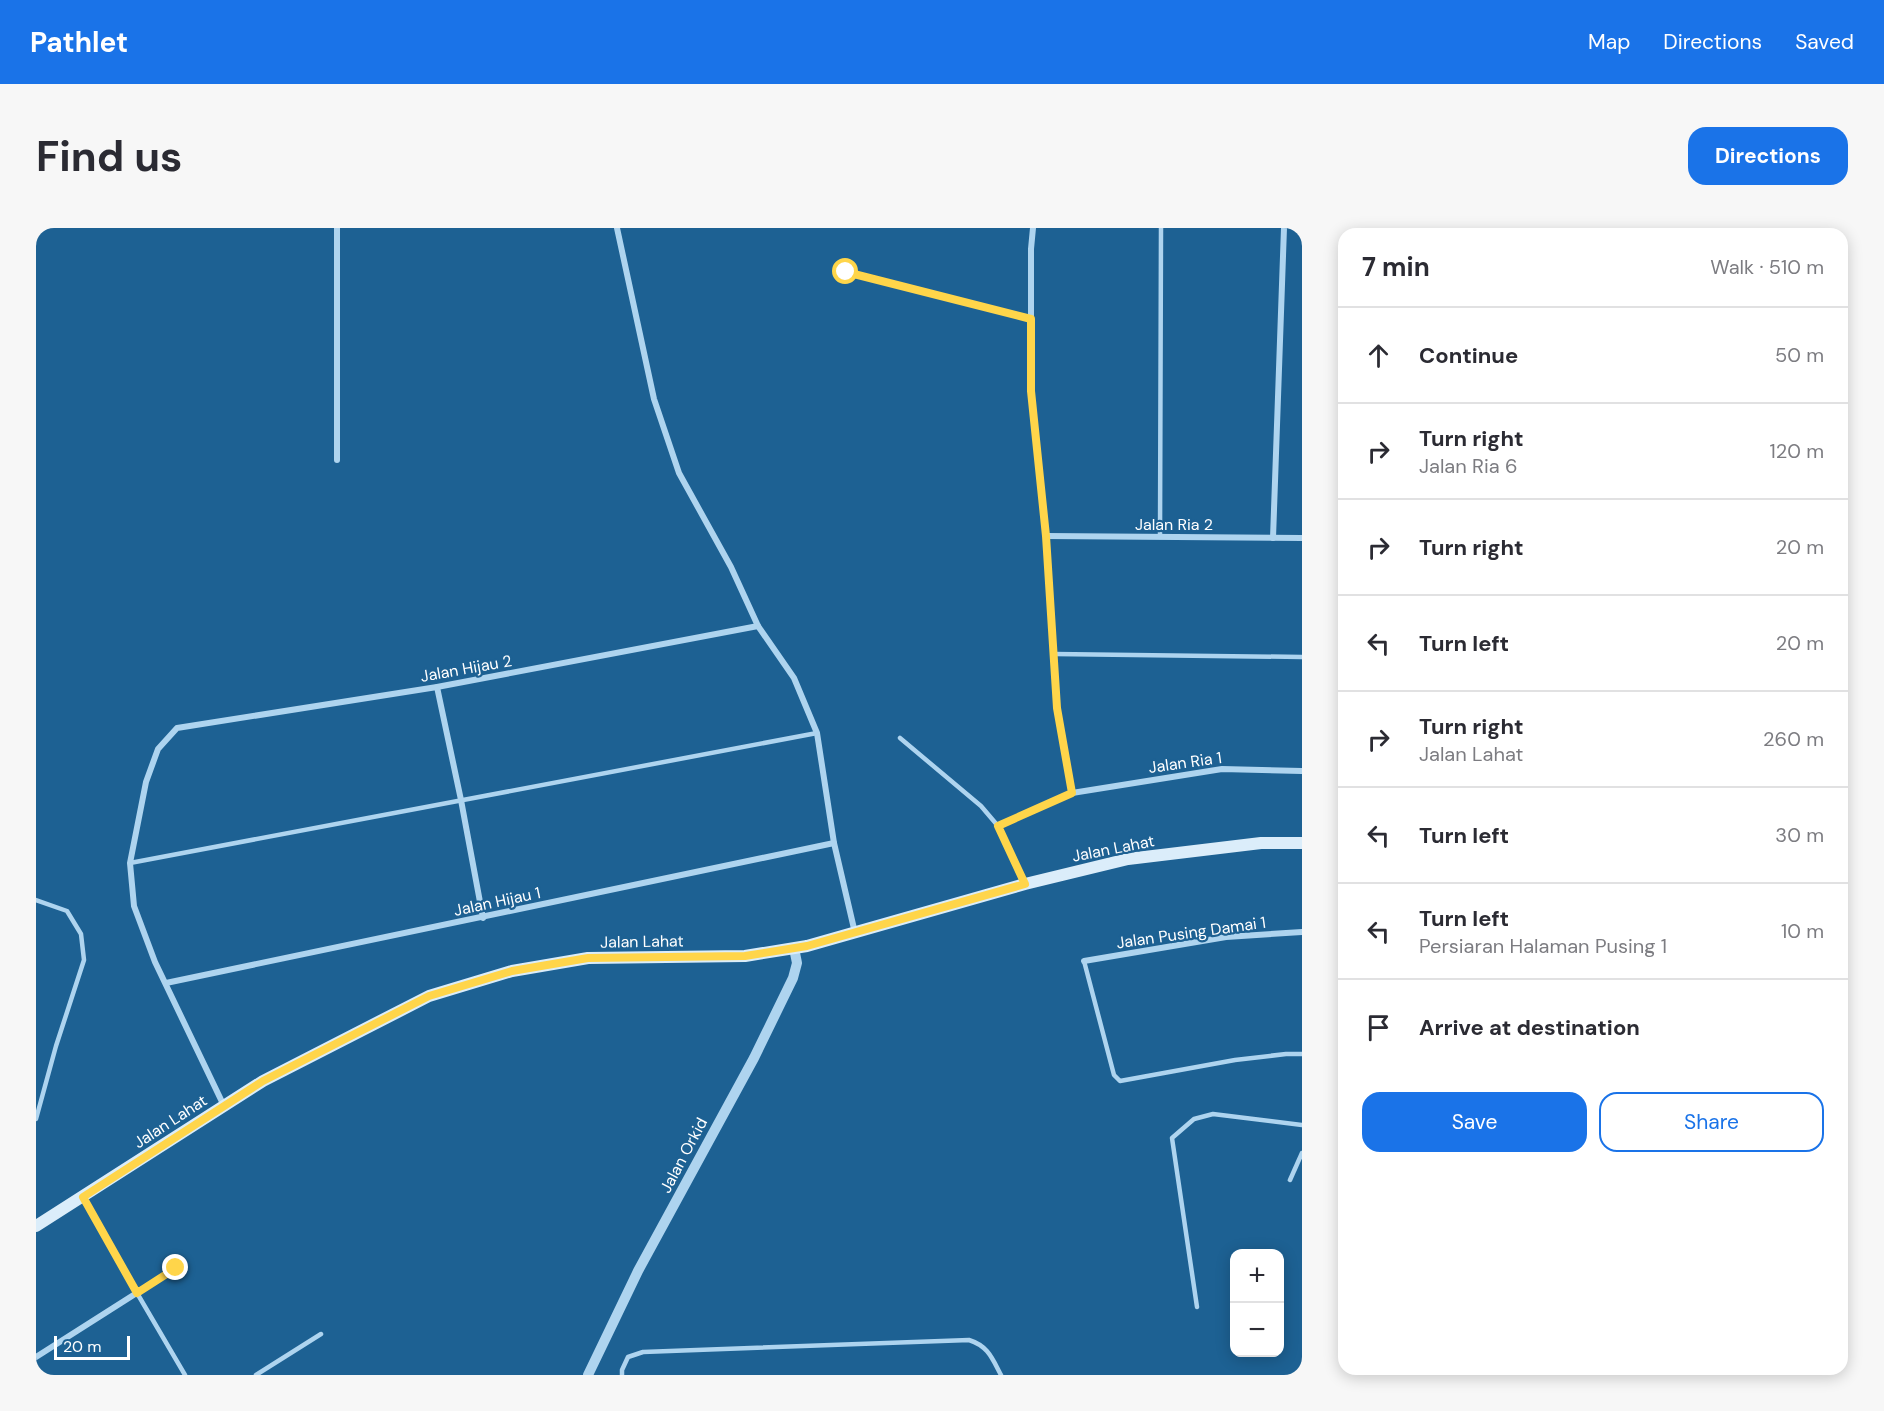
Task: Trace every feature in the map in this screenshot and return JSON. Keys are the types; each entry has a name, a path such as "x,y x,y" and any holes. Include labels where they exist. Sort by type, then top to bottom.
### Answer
{"main road":[{"name":"Jalan Lahat","path":"36,1226 263,1081 429,996 512,971 588,958 745,956 794,948 856,933 1025,884 1128,859 1261,843 1302,843"}],"street":[{"path":"337,228 337,460"},
{"path":"617,228 654,399 679,473 731,567 758,626 794,678 817,733 834,843 856,933"},
{"path":"1033,228 1030,249 1031,391 1046,536 1057,708 1072,793"},
{"path":"1273,538 1284,228"},
{"path":"846,272 1031,319"},
{"name":"Jalan Ria 2","path":"1046,536 1302,538"},
{"name":"Jalan Hijau 2","path":"129,863 146,782 158,749 177,728 437,687 758,626"},
{"path":"437,687 483,918"},
{"name":"Jalan Ria 1","path":"1072,793 1222,769 1302,771"},
{"name":"Jalan Hijau 1","path":"166,983 834,843"},
{"path":"129,863 134,906 166,983 225,1106"},
{"name":"Jalan Pusing Damai 1","path":"1084,961 1226,937 1302,932"},
{"name":"Jalan Orkid","path":"588,1375 638,1271 754,1058 793,978 797,963 794,948"},
{"path":"83,1197 137,1293"},
{"path":"36,1357 176,1268"}],"lane":[{"path":"1160,537 1161,228"},
{"path":"1054,654 1302,657"},
{"path":"129,863 817,733"},
{"path":"900,738 981,806 998,826 1025,884"},
{"path":"998,826 1072,793"},
{"path":"36,900 67,911 81,934 84,960 56,1046 36,1119"},
{"path":"1084,961 1114,1075 1120,1081 1235,1060 1286,1053 1302,1054"},
{"path":"1197,1307 1172,1138 1194,1119 1213,1114 1302,1125"},
{"path":"1290,1180 1302,1153"},
{"path":"137,1293 185,1375"},
{"path":"256,1375 321,1334"},
{"path":"622,1375 628,1357 642,1352 969,1340 981,1344 989,1353 1001,1375"}],"route":[{"path":"176,1268 137,1293 83,1197 263,1081 429,996 512,971 588,958 745,956 807,946 1025,884 998,826 1072,793 1057,708 1046,536 1031,391 1031,319 846,272"}]}
